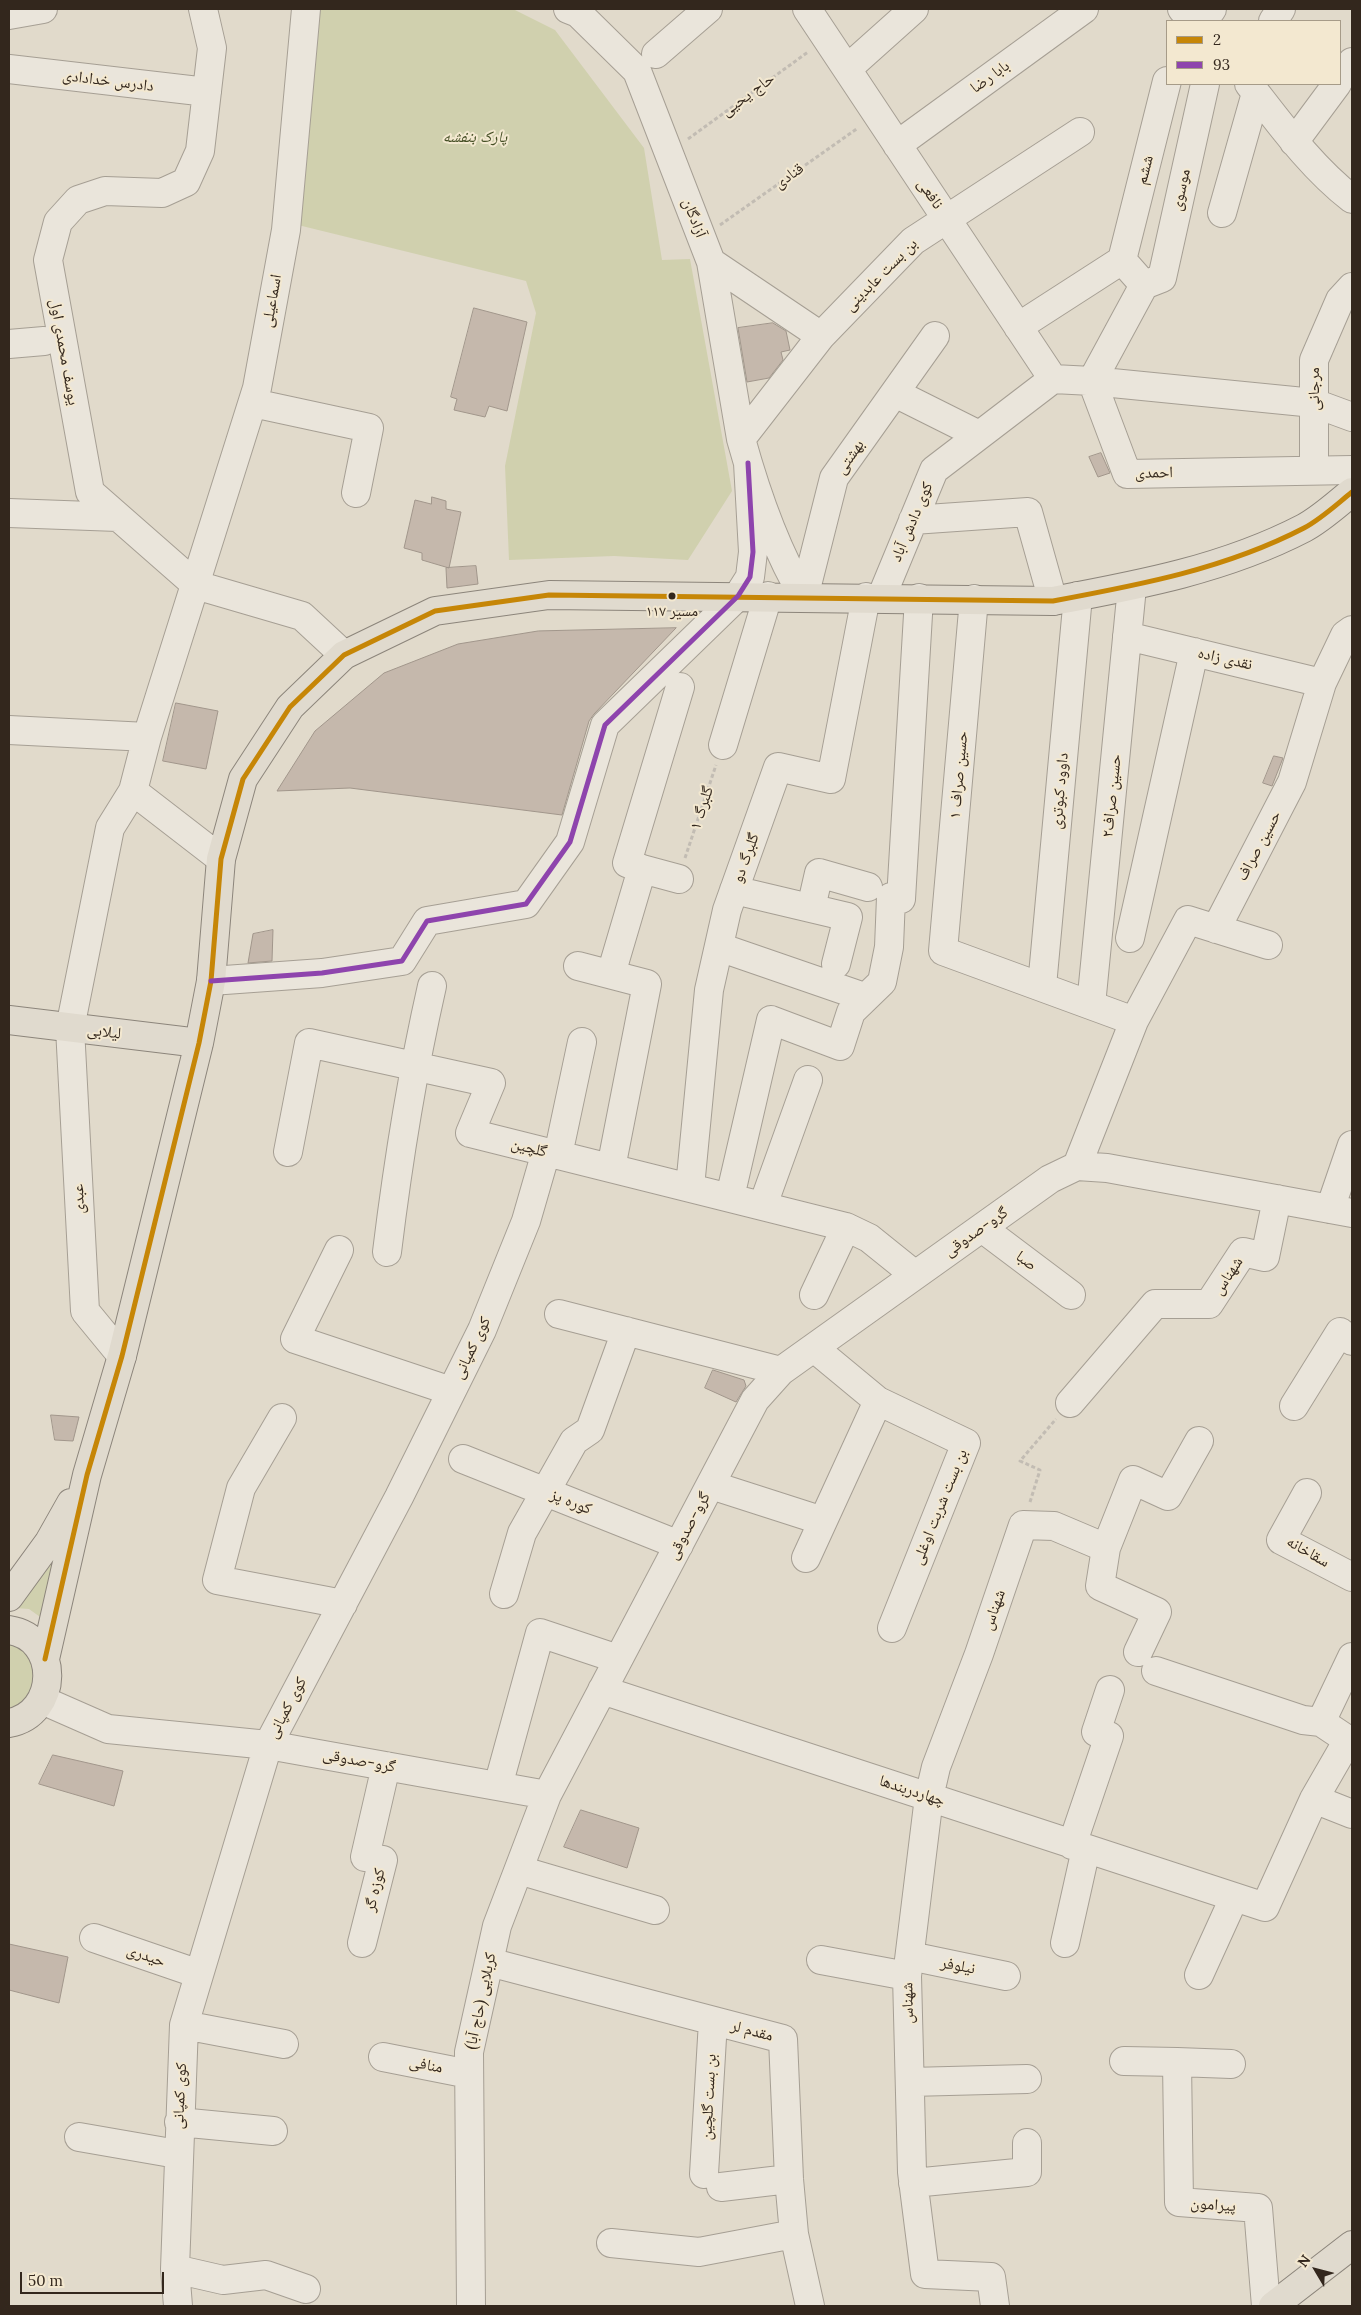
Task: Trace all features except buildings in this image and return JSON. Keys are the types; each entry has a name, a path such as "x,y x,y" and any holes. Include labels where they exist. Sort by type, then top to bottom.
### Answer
{"main road":[{"path":"45,1659 87,1475 122,1356 199,1044 211,981 221,859 243,779 290,707 344,655 435,611 549,595 974,599 1065,598 1132,587 1212,566 1305,528 1352,492"},
{"name":"لیلابی","path":"9,1020 199,1044"},
{"path":"9,1597 49,1542 87,1475"},
{"path":"9,1630 26,1636 37,1646 45,1659 48,1672 47,1686 42,1700 24,1719 9,1723"},
{"path":"1273,2306 1352,2245"}],"street":[{"path":"9,15 43,9"},
{"name":"یوسف محمدی اول","path":"203,9 212,48 200,151 186,182 162,193 105,192 78,200 58,222 48,260 90,492 196,585 302,616 344,655"},
{"name":"اسماعیلی","path":"133,791 147,737 253,404 286,230 306,9"},
{"path":"656,54 708,9"},
{"name":"نافعی","path":"807,9 1053,378"},
{"path":"847,69 914,9"},
{"path":"1189,17 1212,9"},
{"path":"1274,20 1281,9"},
{"name":"آزادگان","path":"576,10 637,71 669,152 706,250 745,451"},
{"name":"بابا رضا","path":"897,145 1080,10"},
{"path":"1341,78 1352,62"},
{"name":"دادرس خدادادی","path":"9,69 206,92"},
{"name":"ششم","path":"1122,260 1166,85"},
{"name":"موسوی","path":"1144,285 1162,278 1205,85"},
{"path":"1294,142 1335,85"},
{"path":"1252,88 1294,142 1336,186 1352,199"},
{"path":"1222,213 1252,88"},
{"name":"بن بست عابدینی","path":"745,451 821,336 913,241 1080,132"},
{"path":"706,250 821,336"},
{"path":"1018,326 1122,260 1144,285 1092,381"},
{"name":"مرجانی","path":"1314,470 1314,360 1340,300 1352,287"},
{"name":"بهشتی","path":"804,596 834,478 935,336"},
{"path":"9,344 44,342"},
{"path":"895,393 979,435 1053,378 1314,403 1352,417"},
{"name":"احمدی","path":"1092,381 1127,474 1352,470"},
{"path":"253,404 369,428 356,493"},
{"name":"کوی دادش آباد","path":"873,598 913,520 934,470 979,435"},
{"path":"211,981 322,973 402,961 426,921 526,904 570,842 605,726 738,596 750,577 753,552 745,451"},
{"path":"745,451 785,565 804,596"},
{"path":"913,520 1028,512 1065,598"},
{"path":"9,513 118,517"},
{"name":"حسین صراف۲","path":"1091,1005 1132,587"},
{"path":"723,745 768,596"},
{"name":"گلبرگ دو","path":"690,1187 709,990 718,947 734,890 778,767 831,779 873,598"},
{"path":"730,1197 771,1020 840,1046 851,1012 864,997 882,982 889,947 891,897 902,899 920,598"},
{"name":"داوود کبوتری","path":"1042,986 1065,598"},
{"name":"حسین صراف ۱","path":"974,599 943,951 1042,986"},
{"name":"حسین صراف","path":"1216,929 1292,782 1322,683 1346,635 1352,630"},
{"name":"نقدی زاده","path":"1127,636 1322,683"},
{"path":"1130,938 1194,652"},
{"path":"679,878 642,869 627,863 680,687"},
{"path":"9,730 147,737"},
{"path":"133,791 221,859"},
{"name":"عبدی","path":"122,1356 85,1311 70,1028 110,828 133,791"},
{"path":"611,974 642,869"},
{"path":"811,908 819,873 868,887"},
{"path":"734,890 848,917 836,964"},
{"path":"1077,1166 1134,1021 1188,920 1268,945"},
{"path":"718,947 864,997"},
{"path":"578,966 647,984 611,1168"},
{"path":"387,1252 396,1177 414,1066 432,986"},
{"path":"1042,986 1134,1021"},
{"name":"گلچین","path":"288,1152 309,1042 491,1083 470,1133 846,1227 869,1238 915,1275"},
{"name":"کوی کمپانی","path":"178,2306 175,2269 177,2154 184,2025 268,1745 399,1497 450,1391 482,1330 552,1153 582,1042"},
{"path":"763,1205 808,1080"},
{"path":"1341,1211 1352,1145"},
{"name":"گرو-صدوقی","path":"42,1700 108,1729 268,1745 547,1795 756,1400 781,1371 1050,1179 1077,1166 1107,1168 1341,1211"},
{"name":"شهناس","path":"1070,1403 1155,1304 1209,1304 1243,1252 1265,1257 1277,1199"},
{"path":"814,1295 846,1227"},
{"name":"صبا","path":"982,1228 1071,1295"},
{"path":"339,1250 295,1339 450,1391"},
{"path":"559,1314 781,1371"},
{"path":"504,1594 522,1533 574,1441 590,1430 626,1331"},
{"path":"1294,1406 1340,1332 1352,1342"},
{"name":"بن بست شربت اوغلی","path":"814,1348 878,1401 966,1443 892,1628"},
{"path":"806,1558 878,1401"},
{"path":"282,1418 241,1488 217,1580 343,1604"},
{"path":"1138,1652 1157,1612 1100,1586 1106,1548 1133,1480 1168,1496 1199,1441"},
{"name":"کوره پز","path":"463,1458 679,1545"},
{"path":"711,1485 823,1521"},
{"name":"سقاخانه","path":"1307,1493 1280,1540 1352,1576"},
{"path":"1023,1525 1054,1526 1106,1548"},
{"name":"شهناس","path":"995,2306 991,2277 925,2274 913,2177 908,1966 929,1797 936,1767 1023,1525"},
{"path":"498,1786 540,1633 618,1660"},
{"path":"1321,1722 1352,1657"},
{"path":"1156,1671 1303,1720 1321,1722 1348,1740 1314,1799 1352,1814"},
{"name":"چهاردربندها","path":"602,1690 1265,1907 1314,1799"},
{"path":"1065,1943 1079,1847 1109,1736 1096,1732 1110,1690"},
{"name":"کوزه گر","path":"362,1942 383,1860 365,1857 386,1766"},
{"name":"کربلایی (حاج آبا)","path":"471,2306 469,2052 497,1926 547,1795"},
{"path":"519,1870 655,1910"},
{"path":"1199,1975 1228,1896"},
{"name":"حیدری","path":"94,1938 199,1974"},
{"name":"نیلوفر","path":"821,1960 908,1966 1006,1976"},
{"name":"مقدم لر","path":"489,1962 783,2039 788,2179 794,2234 810,2306"},
{"name":"بن بست گلچین","path":"713,2021 713,2180 788,2179"},
{"path":"184,2025 284,2044"},
{"name":"منافی","path":"382,2057 469,2074"},
{"path":"1124,2061 1231,2064"},
{"name":"پیرامون","path":"1177,2062 1179,2202 1258,2208 1266,2306"},
{"path":"910,2082 1028,2079"},
{"path":"179,2122 273,2131"},
{"path":"79,2137 177,2154"},
{"path":"913,2177 1027,2172 1027,2143"},
{"path":"610,2243 699,2252 794,2234"},
{"path":"175,2269 223,2280 266,2275 306,2289"}],"path":[{"name":"حاج یحیی","path":"669,152 826,38"},
{"name":"قنادی","path":"706,250 877,115"},
{"name":"گلبرگ ۱","path":"679,878 723,745"},
{"path":"1023,1525 1040,1470 1020,1461 1070,1403"}],"green space":[{"name":"پارک بنفشه","path":"319,9 513,9 555,30 644,148 662,260 690,259 732,491 688,560 614,556 509,560 505,466 536,313 526,281 298,225"},
{"path":"64,1549 50,1624 29,1609 15,1608"},
{"path":"9,1642 31,1657 33,1681 32,1688 25,1700 9,1708"}],"transit line":[{"name":"93","path":"211,981 322,973 402,961 427,921 526,904 570,842 605,725 738,596 750,577 753,552 748,463"},
{"name":"2","path":"45,1659 87,1475 122,1356 199,1043 211,981 221,859 243,779 290,707 344,655 435,611 549,595 1053,601 1149,582 1213,565 1244,554 1304,528 1352,492"}],"place":[{"name":"مسیر ۱۱۷","path":"672,596"}]}
